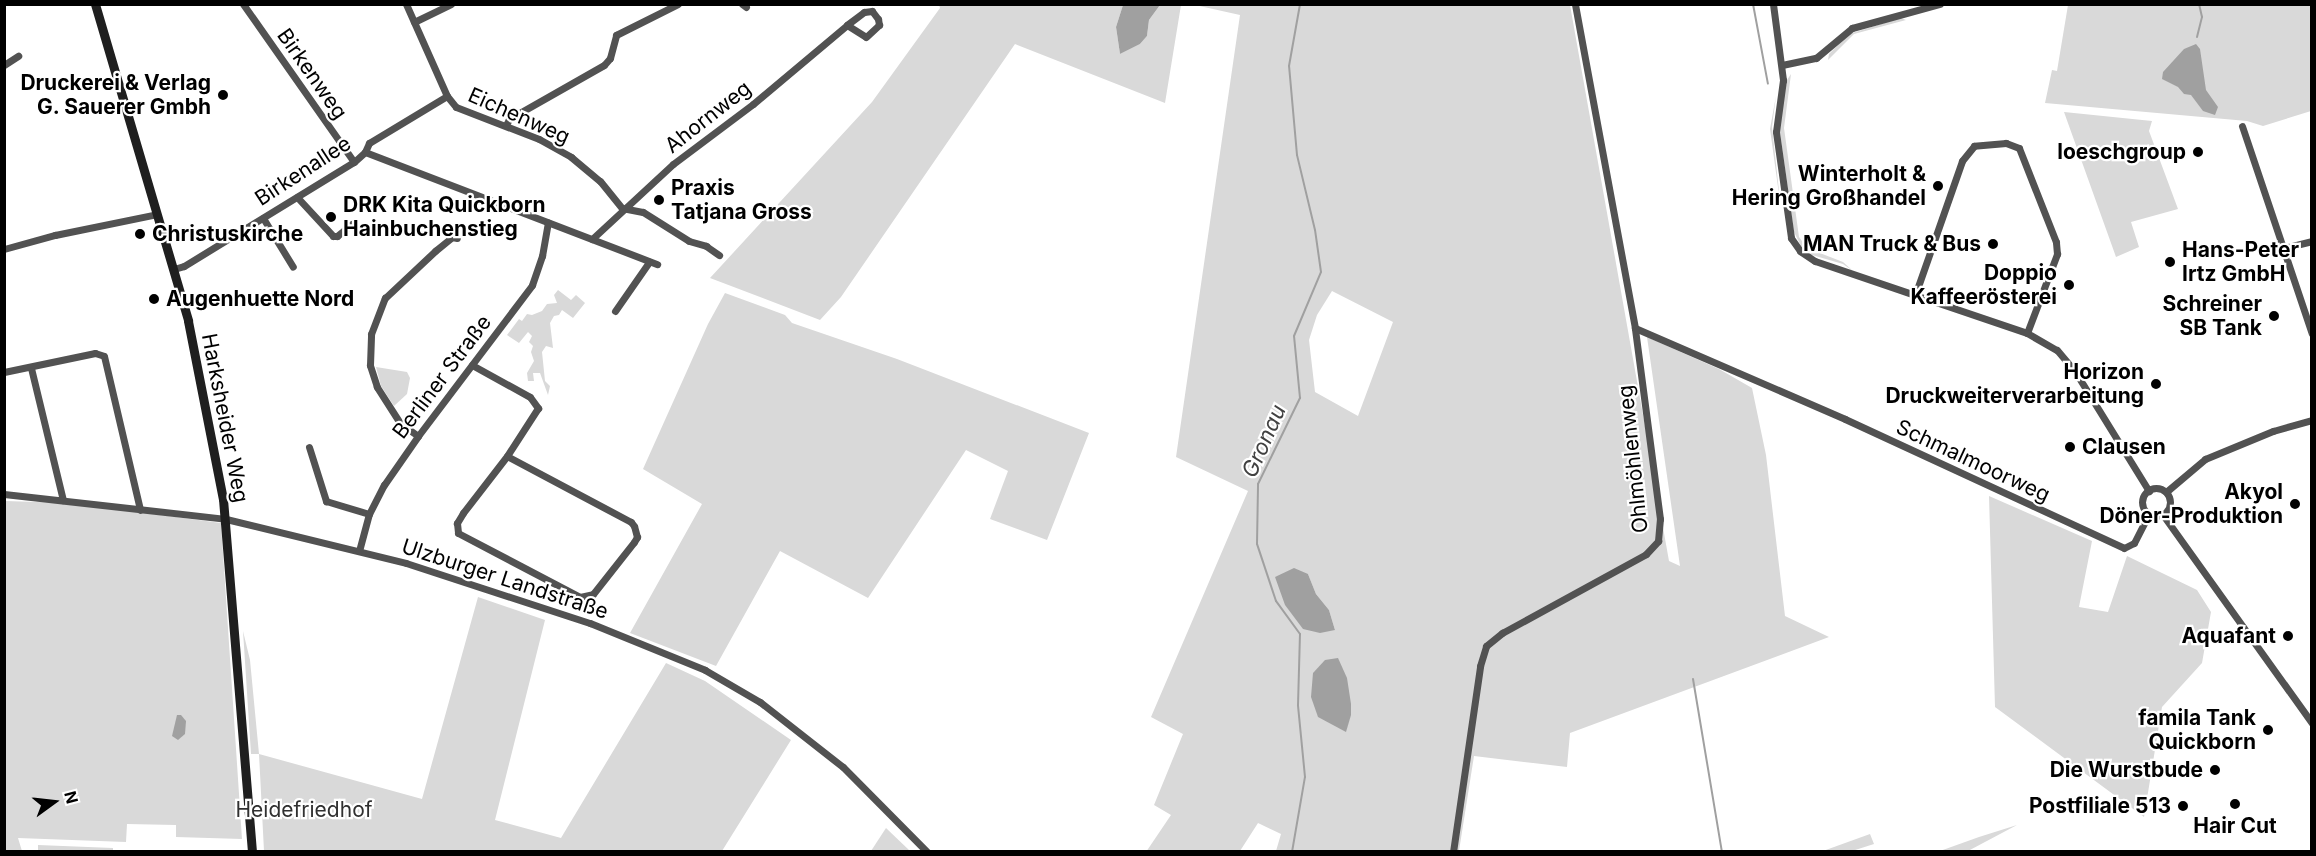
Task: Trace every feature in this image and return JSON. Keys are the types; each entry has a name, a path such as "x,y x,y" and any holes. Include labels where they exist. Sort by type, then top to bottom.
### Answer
{"main road":[{"name":"Harksheider Weg","path":"95,4 188,321 226,519 252,852"}],"street":[{"name":"Birkenweg","path":"243,4 354,162"},
{"name":"Eichenweg","path":"406,4 447,96 456,107 468,114 506,125 539,139 571,157 600,181 622,208"},
{"path":"414,22 451,4"},
{"path":"506,125 509,119 604,65 610,58 616,35 678,4"},
{"name":"Ohlmöhlenweg","path":"1453,852 1480,666 1486,646 1502,633 1647,554 1658,541 1660,519 1635,328 1575,4"},
{"path":"1773,4 1782,65 1782,90 1776,132 1789,230 1796,246 1815,261 1916,291 2027,333 2057,350 2076,373 2149,490"},
{"path":"1782,65 1816,58 1852,28 1940,4"},
{"name":"Ahornweg","path":"592,238 622,208 673,164 753,104 847,25 864,12 872,11 879,25 866,37 847,25"},
{"path":"4,65 18,56"},
{"name":"Birkenallee","path":"174,269 184,266 354,162 365,152 369,143 447,96"},
{"path":"2242,126 2312,334"},
{"path":"1916,291 1962,161 1974,146 2006,143 2019,148 2056,242 2057,254 2027,333"},
{"path":"365,152 653,263 615,311"},
{"path":"297,197 333,236 338,236 352,224"},
{"path":"622,208 643,212 688,241 706,246 719,255"},
{"path":"4,249 55,235 157,214"},
{"path":"263,218 292,267"},
{"name":"Berliner Straße","path":"359,550 369,514 384,485 418,436 532,285 542,256 548,223"},
{"path":"418,436 400,423 377,387 370,365 371,334 385,298 435,251 452,237 457,238"},
{"path":"2284,248 2312,241"},
{"name":"Schmalmoorweg","path":"1635,328 1845,419 2124,548 2134,543 2149,514"},
{"path":"4,372 95,353 104,356 140,510"},
{"path":"472,365 530,397 538,408 507,456 457,523 458,533 580,597 593,594 634,542 637,537 634,526 631,522 507,456"},
{"path":"31,368 63,500"},
{"path":"2166,492 2205,459 2273,431 2312,420"},
{"path":"309,447 326,501 369,514"},
{"path":"2158,488 2166,492 2170,499 2169,509 2163,515 2149,514 2142,503 2149,490 2158,488"},
{"name":"Ulzburger Landstraße","path":"4,494 226,519 359,550 522,599 590,623 705,670 760,702 843,767 927,852"},
{"path":"2163,515 2312,723"}],"green space":[{"path":"939,5 1123,5 1116,27 1120,54 1140,44 1147,36 1149,20 1160,5 1181,5 1165,103 1015,44 841,297 820,320 710,278 872,102 940,8"},
{"path":"1195,5 1570,5 1669,561 1680,566 1647,337 1719,369 1752,388 1766,455 1785,616 1829,637 1570,733 1567,767 1474,756 1459,851 1276,851 1281,834 1258,823 1240,851 1146,852 1171,815 1154,805 1183,734 1151,717 1248,491 1176,457 1240,15","holes":["1332,291 1393,322 1358,416 1315,392 1309,340 1317,315","1308,574 1316,594 1329,610 1335,630 1275,577"]},
{"path":"2068,5 2311,5 2311,111 2263,126 2247,121 2045,103 2052,70 2057,71"},
{"path":"1901,18 1906,20 1854,34 1828,60 1829,54 1849,34"},
{"path":"1791,74 1784,128 1799,237 1807,248 1843,262 1853,271 1843,264 1812,255 1801,246 1794,232 1779,125 1787,80"},
{"path":"1776,96 1772,127 1781,209 1770,129"},
{"path":"2064,112 2152,121 2149,131 2178,209 2131,222 2139,247 2116,257"},
{"path":"558,290 571,300 576,295 585,303 573,318 562,310 559,315 554,316 550,323 553,348 546,346 542,352 545,381 550,386 548,395 540,373 533,373 534,381 528,381 527,373 534,361 531,352 533,346 529,342 532,336 528,332 519,343 507,335 519,319 522,321 527,314 532,315 542,311 547,304 557,303 554,295"},
{"path":"725,293 785,315 792,323 897,359 1089,433 1047,540 990,519 1008,471 966,450 868,598 780,551 716,666 630,633 702,504 643,469 708,324"},
{"path":"376,367 407,372 410,378 407,394 394,406 381,386"},
{"path":"1989,496 2092,541 2079,607 2108,612 2127,556 2197,590 2211,612 2202,663 2162,707 2144,817 1995,707"},
{"path":"5,501 69,503 221,523 242,839 176,837 176,825 127,824 126,842 18,838 22,851 5,852"},
{"name":"Heidefriedhof","path":"478,597 545,620 495,820 561,838 666,663 705,681 791,740 722,851 264,851 259,754 422,799"},
{"path":"243,631 250,660 259,754 251,754"},
{"path":"2017,825 1968,851 1940,851 1979,837"},
{"path":"886,828 910,851 871,851"},
{"path":"1870,834 1874,844 1852,851 1823,851"},
{"path":"38,845 113,848 113,851 38,851"}],"shaded area":[{"path":"1123,5 1160,5 1149,20 1147,36 1140,44 1120,54 1116,27"},
{"path":"2196,44 2200,49 2206,90 2218,107 2215,115 2203,111 2191,95 2184,94 2178,87 2162,79 2163,72 2184,49"},
{"path":"1294,568 1308,574 1316,594 1329,610 1335,630 1320,633 1303,629 1285,605 1275,577"},
{"path":"1338,658 1347,678 1351,704 1351,715 1346,732 1318,717 1311,697 1313,673 1325,660"},
{"path":"177,715 181,715 186,721 185,734 178,740 172,736"}],"waterway":[{"name":"Gronau","path":"1292,852 1305,777 1298,705 1300,634 1276,601 1257,544 1258,484 1300,398 1294,336 1321,272 1315,230 1297,155 1289,66 1300,4"},
{"path":"1753,4 1768,84"},
{"path":"2197,37 2202,17 2199,4"},
{"path":"1693,679 1722,852"}],"place":[{"name":"Druckerei & Verlag G. Sauerer Gmbh","path":"223,95"},
{"name":"loeschgroup","path":"2198,152"},
{"name":"Winterholt & Hering Großhandel","path":"1938,186"},
{"name":"Praxis Tatjana Gross","path":"659,200"},
{"name":"DRK Kita Quickborn Hainbuchenstieg","path":"331,217"},
{"name":"Christuskirche","path":"140,234"},
{"name":"MAN Truck & Bus","path":"1993,244"},
{"name":"Hans-Peter Irtz GmbH","path":"2170,262"},
{"name":"Doppio Kaffeerösterei","path":"2069,285"},
{"name":"Augenhuette Nord","path":"154,299"},
{"name":"Schreiner SB Tank","path":"2274,316"},
{"name":"Horizon Druckweiterverarbeitung","path":"2156,384"},
{"name":"Clausen","path":"2070,447"},
{"name":"Akyol Döner-Produktion","path":"2295,504"},
{"name":"Aquafant","path":"2288,636"},
{"name":"famila Tank Quickborn","path":"2268,730"},
{"name":"Die Wurstbude","path":"2215,770"},
{"name":"Hair Cut","path":"2235,804"},
{"name":"Postfiliale 513","path":"2183,806"}]}
